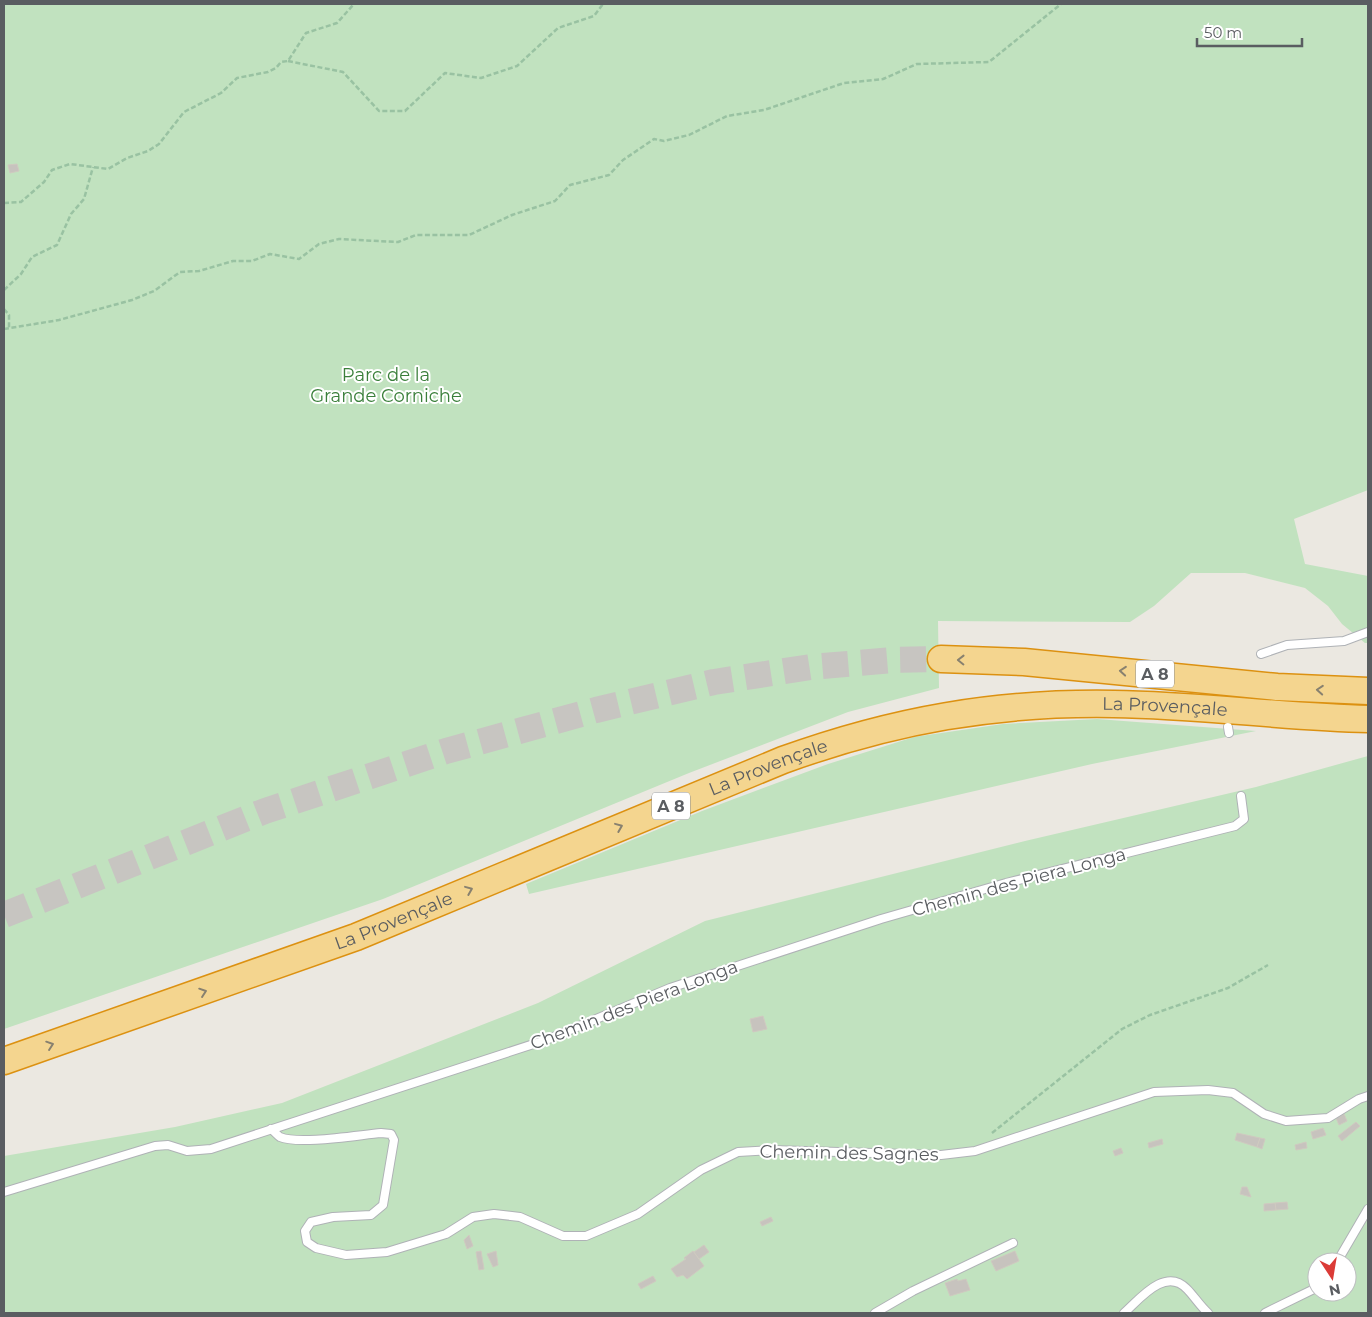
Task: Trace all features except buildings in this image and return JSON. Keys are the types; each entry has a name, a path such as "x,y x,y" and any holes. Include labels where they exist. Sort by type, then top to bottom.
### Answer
{"highway":[{"name":"La Provençale","path":"941,659 1024,662 1277,688 1368,691"},
{"name":"La Provençale","path":"4,1061 356,937 783,760 833,742 887,727 992,709 1056,704 1116,704 1303,717 1368,719"}],"lane":[{"path":"1261,654 1287,645 1344,641 1368,632"},
{"name":"Chemin des Piera Longa","path":"4,1192 155,1146 168,1145 187,1151 211,1149 546,1040 670,988 881,919 1006,883 1235,826 1244,818 1241,796"},
{"name":"Chemin des Sagnes","path":"271,1129 280,1137 292,1138 318,1139 381,1133 391,1134 394,1140 383,1204 371,1215 334,1217 311,1222 304,1231 307,1242 316,1248 346,1255 387,1252 416,1244 446,1234 473,1217 494,1214 520,1217 562,1236 586,1236 638,1214 701,1170 738,1152 771,1150 941,1155 975,1151 1154,1092 1208,1090 1232,1093 1264,1114 1286,1121 1328,1118 1359,1099 1368,1096"},
{"path":"1343,1252 1368,1209"},
{"path":"875,1313 913,1290 1013,1243"},
{"path":"1124,1313 1152,1286 1170,1282 1185,1287 1208,1313"},
{"path":"1265,1313 1307,1292"}],"path":[{"path":"288,61 306,33 313,29 336,23 355,4"},
{"path":"4,203 21,202 44,182 52,170 70,164 108,168 127,158 148,151 159,144 184,112 221,93 237,78 268,72 276,68 281,62 288,61 343,72 379,111 405,111 445,73 481,78 517,66 558,28 594,16 603,4"},
{"path":"4,329 59,320 132,300 154,292 180,272 199,271 233,261 252,262 270,254 299,259 319,244 339,239 398,242 416,235 469,236 512,215 555,201 570,185 609,175 624,160 654,139 664,141 689,135 727,116 764,110 844,83 883,80 917,64 989,62 1061,4"},
{"path":"4,290 21,274 32,257 57,245 71,214 84,199 93,167"},
{"path":"4,309 9,315 9,328"},
{"path":"975,1151 984,1139 1122,1029 1150,1015 1228,988 1268,965"}],"green space":[{"name":"Parc de la Grande Corniche","path":"4,4 1368,4 1368,490 1294,519 1305,564 1368,576 1368,643 1365,643 1342,624 1328,606 1305,588 1245,573 1191,573 1154,606 1130,622 938,621 939,688 848,712 689,773 383,899 4,1029"},
{"path":"1097,719 1256,731 1092,764 529,894 526,884 702,811 828,764 914,737 1003,724"},
{"path":"1368,756 1368,1313 4,1313 4,1156 175,1127 282,1103 538,1003 705,921 1025,841 1256,787"}],"tunnel":[{"path":"4,915 265,811 446,751 596,710 714,682 811,667 894,660 941,659"}]}
